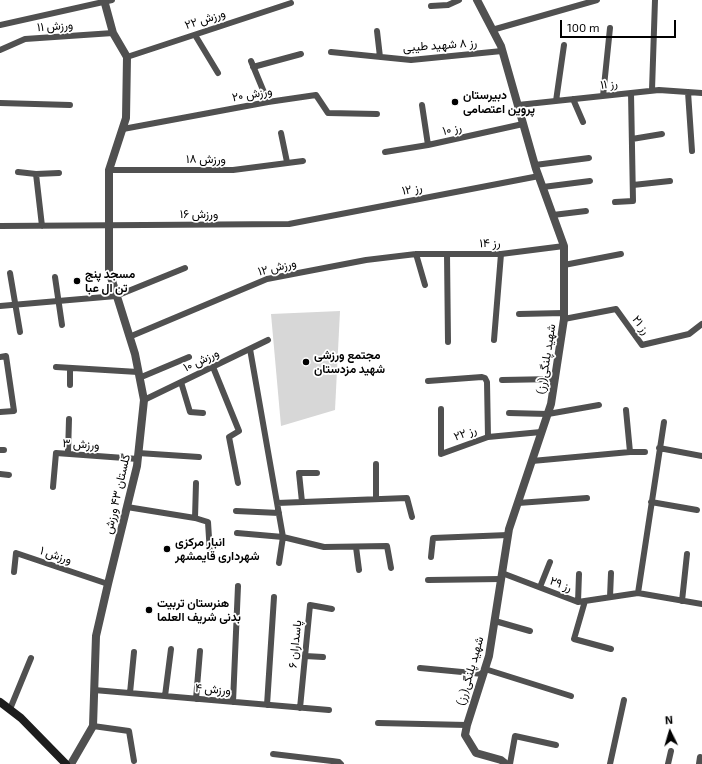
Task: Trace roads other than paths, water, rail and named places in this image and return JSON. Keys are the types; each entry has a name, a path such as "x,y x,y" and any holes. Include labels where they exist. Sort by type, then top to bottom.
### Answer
{"main road":[{"path":"0,702 10,709 66,764"}],"street":[{"path":"431,6 448,5 459,0"},
{"name":"شهید پلنگی(رز)","path":"467,725 489,656 508,535 551,404 564,316 564,246 535,165 502,51 478,0"},
{"path":"492,30 597,0"},
{"path":"652,90 654,0"},
{"path":"0,25 107,1 113,33 127,57"},
{"name":"ورزش ۲۲","path":"127,57 290,3"},
{"path":"604,96 610,28"},
{"path":"377,31 380,57"},
{"name":"ورزش ۱۱","path":"0,50 25,39 113,33"},
{"path":"195,34 218,73"},
{"path":"556,101 564,45"},
{"name":"رز ۸ شهید طیبی","path":"331,52 411,60 502,51"},
{"path":"268,102 252,64 301,54"},
{"name":"گلستان ۴۳ ورزش","path":"71,764 93,726 96,636 138,456 144,400 135,354 109,271 109,170 126,118 127,57"},
{"name":"رز ۱۱","path":"518,105 652,90 702,93"},
{"path":"688,92 692,151"},
{"path":"615,202 633,201 631,93"},
{"name":"ورزش ۲۰","path":"123,129 268,102 316,95 328,113 377,114"},
{"path":"573,99 583,122"},
{"path":"0,104 70,105"},
{"path":"422,105 428,145"},
{"name":"رز ۱۰","path":"385,152 428,145 523,124"},
{"path":"281,133 287,162"},
{"path":"632,139 662,134"},
{"path":"535,165 589,158"},
{"name":"ورزش ۱۸","path":"109,170 233,170 303,161"},
{"path":"18,172 36,174 59,173"},
{"path":"36,174 42,226"},
{"name":"رز ۱۲","path":"289,224 539,176"},
{"path":"543,187 590,181"},
{"path":"633,186 670,181"},
{"path":"553,215 586,211"},
{"name":"ورزش ۱۶","path":"0,226 289,224"},
{"name":"رز ۱۴","path":"416,254 501,254 564,246"},
{"path":"416,254 425,286"},
{"name":"ورزش ۱۲","path":"129,337 267,279 366,260 416,254"},
{"path":"447,254 448,342"},
{"path":"494,340 501,254"},
{"path":"564,265 621,254"},
{"path":"0,306 116,296 185,268"},
{"path":"10,273 20,332"},
{"path":"55,277 62,325"},
{"name":"رز ۲۱","path":"564,316 616,309 642,345 689,334 702,324"},
{"path":"519,314 564,316"},
{"name":"ورزش ۱۰","path":"144,400 268,340"},
{"path":"250,349 283,537 280,563"},
{"path":"0,357 6,356 14,411 0,412"},
{"path":"56,367 139,375 189,357"},
{"path":"212,366 239,431 229,437 238,484"},
{"path":"70,368 70,385"},
{"path":"428,381 485,378 487,382 488,437"},
{"path":"502,380 555,379"},
{"path":"181,382 190,412 203,413"},
{"path":"509,413 548,414 599,405"},
{"name":"رز ۲۲","path":"441,410 441,454 488,437 541,432"},
{"path":"626,410 630,452"},
{"path":"68,454 69,418"},
{"path":"638,593 664,422"},
{"path":"659,448 702,456"},
{"path":"532,461 645,452"},
{"name":"ورزش ۳","path":"53,487 56,453 199,457"},
{"path":"376,464 376,499"},
{"path":"302,502 299,473 317,473"},
{"path":"0,474 9,475"},
{"path":"195,518 196,483"},
{"path":"277,503 407,498 412,517"},
{"path":"518,503 587,498"},
{"path":"652,502 697,510"},
{"path":"127,507 195,518 208,522 210,554"},
{"path":"236,511 279,513"},
{"path":"237,533 283,537 324,547 387,546 391,568"},
{"path":"431,557 433,538 508,535"},
{"path":"356,547 359,570"},
{"name":"ورزش ۱","path":"14,572 16,553 108,584"},
{"path":"682,601 687,554"},
{"path":"540,587 550,562"},
{"path":"610,597 611,573"},
{"path":"579,574 582,602 574,639 611,649"},
{"path":"428,580 502,576"},
{"name":"رز ۲۹","path":"502,576 540,587 582,602 638,593 702,604"},
{"path":"233,702 238,586"},
{"path":"267,705 274,597"},
{"name":"پاسداران ۶","path":"300,708 310,606 332,609"},
{"path":"495,621 530,631"},
{"path":"165,696 171,649"},
{"path":"196,699 200,651"},
{"path":"130,694 134,652"},
{"path":"305,656 323,657"},
{"path":"10,709 31,658"},
{"path":"420,668 484,672 571,696"},
{"name":"ورزش ۴","path":"94,690 329,710"},
{"path":"610,764 624,700"},
{"path":"378,723 467,725 465,735 476,753 501,760 506,764"},
{"path":"93,726 129,731 134,761"},
{"path":"510,764 515,736 556,745"},
{"path":"668,764 671,751"},
{"path":"273,754 339,762 341,764"}],"place":[{"name":"دبیرستان پروین اعتصامی","path":"455,102"},
{"name":"مسجد پنج تن ال عبا","path":"77,281"},
{"name":"مجتمع ورزشی شهید مزدستان","path":"306,362"},
{"name":"انبار مرکزی شهرداری قایمشهر","path":"167,549"},
{"name":"هنرستان تربیت بدنی شریف العلما","path":"149,610"}]}
